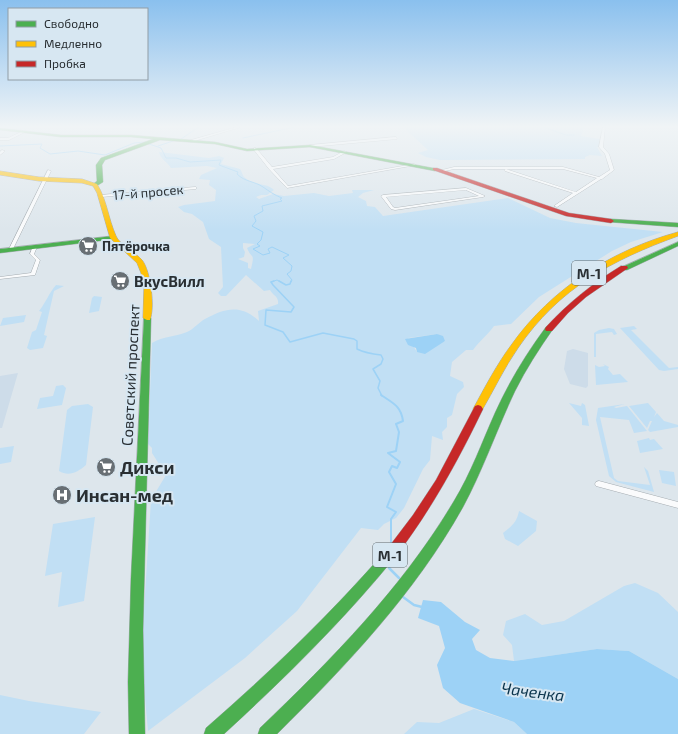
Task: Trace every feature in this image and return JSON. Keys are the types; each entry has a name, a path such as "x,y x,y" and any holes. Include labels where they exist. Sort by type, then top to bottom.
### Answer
{"main road":[{"path":"95,185 100,182 99,165 101,161"},
{"path":"394,161 440,171 560,214 633,223 678,225"},
{"path":"0,173 47,175 82,181 95,185 101,196 113,238 0,250"},
{"name":"М-1","path":"212,734 272,682 317,638 342,611 398,544 437,488 502,365 518,339 544,308 583,276 625,253 678,234"},
{"name":"Советский проспект","path":"113,238 140,262 145,273 148,287 147,337 140,459 135,679 137,734"},
{"name":"М-1","path":"266,734 327,674 359,638 399,590 442,531 470,481 520,372 536,346 560,314 598,283 638,259 678,244"}],"street":[{"path":"265,161 287,187 414,165"},
{"path":"270,168 315,161"},
{"path":"556,206 612,170 609,161"},
{"path":"440,171 449,168 563,168 601,178"},
{"path":"499,168 576,193"},
{"path":"11,249 47,175"},
{"name":"17-й просек","path":"101,196 195,188"},
{"path":"467,189 484,196 395,209 392,208 383,196 403,194 467,189"},
{"path":"0,278 33,274 38,260 32,254 35,247"},
{"path":"599,484 678,505"}],"shaded area":[{"path":"165,161 222,161 221,164 240,169 244,177 248,180 268,186 274,190 267,195 256,197 259,199 273,194 284,196 314,193 329,196 353,193 352,190 374,190 363,193 358,197 366,201 367,206 375,207 383,216 508,198 550,218 576,223 663,232 631,242 612,251 539,297 511,324 494,326 473,350 466,350 452,362 450,376 463,382 464,387 457,394 452,415 447,418 447,427 442,432 443,440 432,436 430,460 423,469 404,508 396,518 384,524 378,530 361,528 297,611 245,658 148,731 141,656 151,500 166,475 152,453 152,448 148,444 152,343 187,332 212,315 226,310 239,310 246,312 259,321 258,311 278,304 277,298 270,290 264,291 246,275 226,296 221,296 218,293 223,287 221,247 209,239 203,222 192,214 184,212 178,207 215,201 216,190 209,185 210,180 199,179 201,175 217,168 207,166 171,168","holes":["243,243 255,244 247,248 253,258 251,269 248,268 248,263 238,259 244,257 245,252","437,334 445,341 417,352 408,338"]},
{"path":"56,285 64,286 54,291 44,335 47,336 43,348 30,350 27,348 32,332 36,330 42,312 39,311"},
{"path":"94,296 102,297 99,311 89,313 92,298"},
{"path":"26,315 24,322 0,326 3,318"},
{"path":"634,326 637,329 631,330 669,368 678,367 678,369 664,371 659,370 620,328"},
{"path":"609,328 614,329 617,334 614,335 612,332 596,334 596,357 594,357 594,333 599,330"},
{"path":"573,349 588,353 588,386 586,388 570,384 564,369 567,351"},
{"path":"603,364 609,367 608,369 613,375 620,374 628,382 596,385 595,365 599,367 605,366"},
{"path":"18,373 2,428 0,428 0,376"},
{"path":"63,385 66,388 62,405 37,409 40,398 53,396 56,386"},
{"path":"569,403 581,406 582,403 585,405 589,426 582,425 582,418"},
{"path":"648,403 656,412 654,417 657,413 664,421 678,425 678,427 650,432 648,430 652,421 650,421 647,428 629,406"},
{"path":"88,404 93,407 86,465 73,473 63,473 59,471 67,410 72,406"},
{"path":"625,404 614,407 627,406 647,431 634,433 629,420 600,417 614,478 618,481 650,485 644,467 648,471 654,492 616,482 609,476 596,420 598,408"},
{"path":"649,438 650,440 654,439 663,449 640,453 637,441"},
{"path":"14,446 11,462 0,464 0,448"},
{"path":"659,470 674,472 676,486 662,483"},
{"path":"519,511 537,521 536,531 518,546 505,539 503,533 514,524"},
{"path":"95,517 84,601 58,607 62,572 45,576 53,524"},
{"path":"635,583 658,593 678,612 678,679 629,651 597,649 514,661 512,645 503,635 506,621 525,614 542,625 564,621 624,586"},
{"path":"0,695 101,712 84,734 0,734"},
{"path":"474,709 514,722 527,734 404,734 417,722 439,723"}],"water":[{"path":"437,334 443,336 445,341 425,354 417,352 416,348 408,345 405,339"},
{"path":"423,600 441,602 465,622 480,630 472,639 476,650 490,658 514,661 597,649 629,651 678,679 678,734 527,734 514,722 460,703 443,688 437,665 445,648 439,626 418,618"}],"waterway":[{"name":"Чаченка","path":"187,161 202,161"},
{"name":"Чаченка","path":"220,161 219,165 238,172 237,174 243,179 260,185 282,198 280,199 282,201 262,206 263,211 254,216 256,221 252,226 263,232 261,240 257,244 260,246 253,249 263,255 270,253 268,249 272,247 289,255 283,258 292,266 291,271 287,274 292,280 291,282"},
{"name":"Чаченка","path":"279,281 277,280 271,282 294,307 291,312 266,310 265,325 283,332 290,342 323,333 354,339 357,341 357,349 381,355 383,359 381,364 373,369 380,381 378,388 382,396"},
{"name":"Чаченка","path":"279,281 286,285 290,284 291,281"},
{"name":"Чаченка","path":"382,396 398,408 403,421 396,424 399,432 396,451 388,453 400,462 397,468 392,466 389,472 396,484 387,507 396,512 391,519 391,542"},
{"name":"Чаченка","path":"389,568 399,578"},
{"name":"Чаченка","path":"403,597 414,605 422,607"}],"traffic: fast":[{"path":"95,185 100,182 99,165 101,161"},
{"path":"393,161 435,169"},
{"path":"611,221 678,225"},
{"path":"0,251 113,238"},
{"path":"624,268 678,244"},
{"path":"137,734 137,578 147,318"},
{"path":"266,734 346,653 371,625 418,566 459,503 510,391 534,348 549,329"},
{"path":"212,734 306,647 350,601 392,552"}],"traffic: slow":[{"path":"0,173 39,179 82,181 95,185 100,193 113,238 140,262 145,273 148,287 147,318"},
{"path":"478,409 496,375 515,346 535,320 557,298 582,279 610,262 642,247 678,234"}],"traffic: jam":[{"path":"435,169 568,215 611,221"},
{"path":"549,329 584,295 624,268"},
{"path":"392,552 429,501 440,483 460,447 478,409"}],"place":[{"name":"Пятёрочка","path":"88,246"},
{"name":"ВкусВилл","path":"120,281"},
{"name":"Дикси","path":"106,467"},
{"name":"Инсан-мед","path":"62,495"}]}
